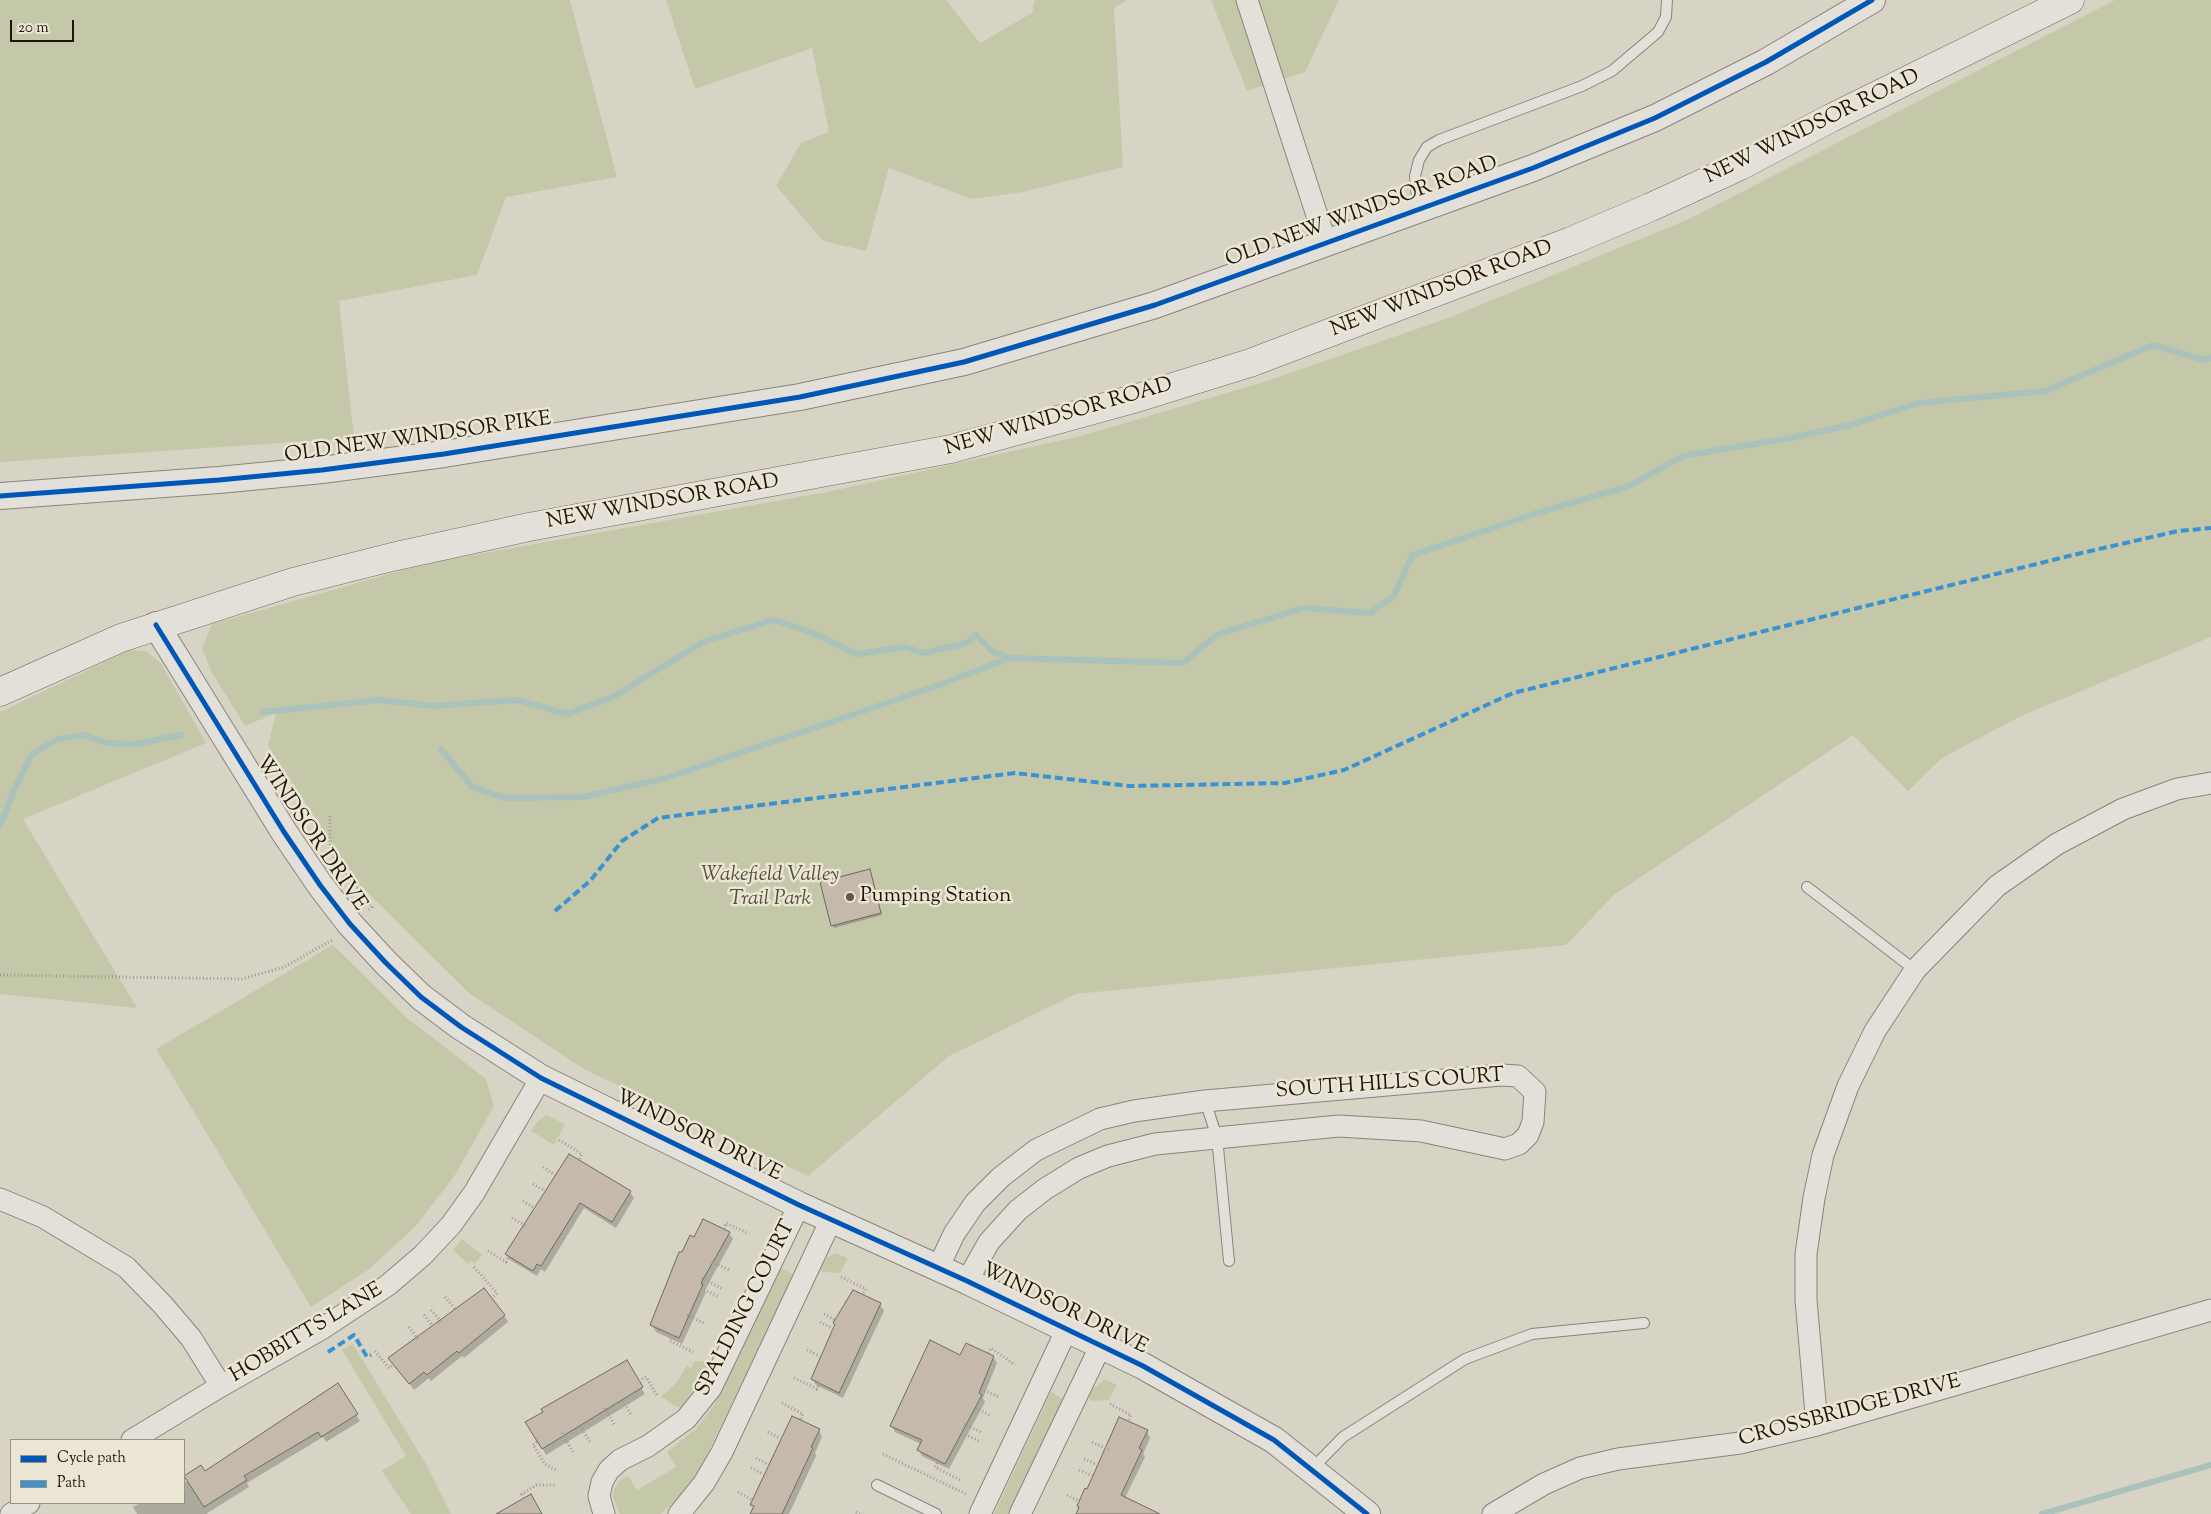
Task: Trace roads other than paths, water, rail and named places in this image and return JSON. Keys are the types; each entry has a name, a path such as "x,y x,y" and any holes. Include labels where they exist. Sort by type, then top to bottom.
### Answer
{"main road":[{"name":"NEW WINDSOR ROAD","path":"0,692 112,642 156,625 293,582 392,557 529,527 951,449 1137,398 1250,363 1571,241 1651,206 1740,166 1830,118 2070,0"}],"street":[{"path":"1247,0 1326,243"},
{"name":"OLD NEW WINDSOR ROAD","path":"837,390 911,375 1010,350 1155,305 1533,168 1655,118 1766,62 1872,0"},
{"name":"OLD NEW WINDSOR PIKE","path":"0,496 219,480 322,470 706,413 837,390"},
{"name":"WINDSOR DRIVE","path":"156,625 284,832 350,924 421,997 461,1027 541,1078 831,1220 967,1281 1101,1345 1203,1398 1258,1431 1312,1469 1367,1514"},
{"path":"1817,1425 1806,1300 1806,1254 1814,1198 1823,1155 1848,1086 1875,1031 1915,970 1997,886 2057,844 2123,809 2177,790 2211,783"},
{"name":"SOUTH HILLS COURT","path":"938,1268 954,1234 975,1203 1001,1177 1036,1150 1100,1119 1134,1111 1205,1101 1500,1075 1518,1076 1535,1092 1533,1122 1528,1136 1519,1144 1505,1149 1421,1131 1338,1126 1155,1144 1108,1156 1079,1168 1045,1189 1018,1210 989,1242 967,1281"},
{"name":"HOBBITTS LANE","path":"134,1439 353,1309 388,1285 422,1255 451,1224 474,1193 541,1078"},
{"path":"0,1199 43,1217 126,1267 162,1304 191,1338 221,1386"},
{"name":"SPALDING COURT","path":"604,1514 599,1496 602,1482 609,1470 620,1460 648,1446 686,1419 711,1388 799,1204"},
{"name":"SPALDING COURT","path":"679,1514 704,1483 722,1452 831,1220"},
{"name":"CROSSBRIDGE DRIVE","path":"1493,1514 1544,1484 1580,1468 1618,1459 1740,1443 1817,1425 2211,1310"},
{"path":"980,1514 1067,1329"},
{"path":"1020,1514 1101,1345"},
{"path":"11,1514 28,1504"}],"lane":[{"path":"1418,210 1415,176 1419,160 1427,147 1438,140 1582,86 1612,71 1658,32 1666,18 1667,0"},
{"path":"1807,887 1915,970"},
{"path":"1205,1101 1217,1137 1229,1261"},
{"path":"1312,1469 1343,1437 1465,1359 1532,1334 1644,1323"},
{"path":"877,1485 936,1514"}],"waterway":[{"path":"263,712 380,700 433,706 517,700 567,714 613,697 705,641 773,620 811,632 857,654 905,647 923,653 967,643 976,635 993,652 1010,658 1183,663 1218,634 1304,608 1370,613 1394,596 1412,555 1537,513 1629,486 1683,456 1791,438 1850,425 1919,403 2045,391 2153,345 2204,360 2211,358"},
{"path":"441,749 472,787 505,798 583,797 666,778 931,688 1010,658"},
{"path":"0,826 14,790 32,754 58,739 84,735 107,743 136,744 181,735"},
{"path":"2042,1514 2211,1465"}],"place":[{"name":"Pumping Station","path":"850,897"}],"park label":[{"name":"Wakefield Valley Trail Park","path":"770,888"}]}
